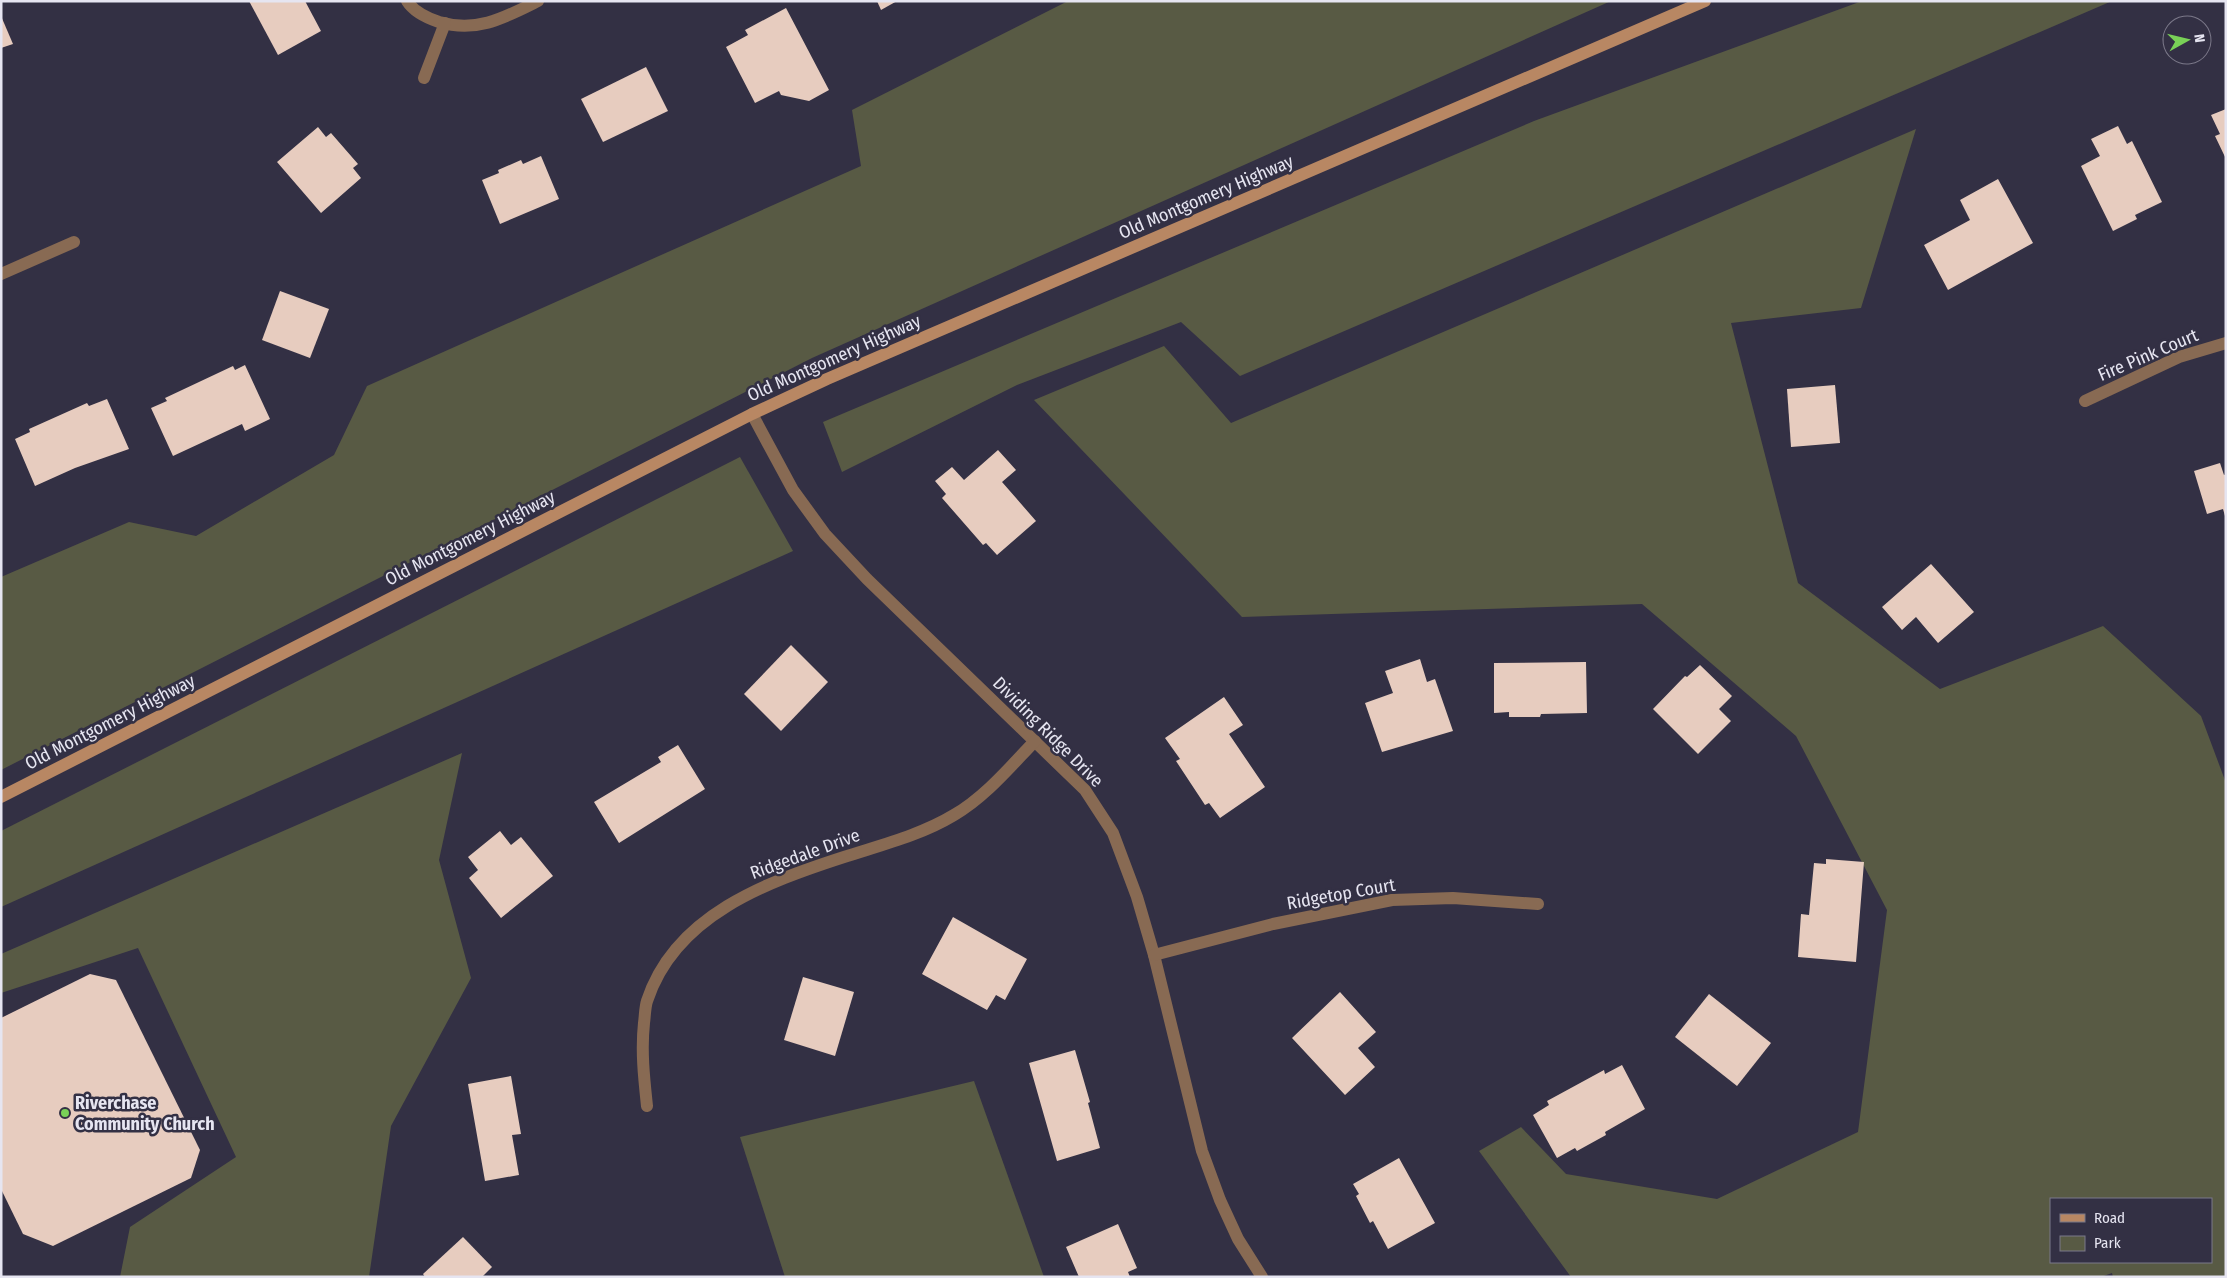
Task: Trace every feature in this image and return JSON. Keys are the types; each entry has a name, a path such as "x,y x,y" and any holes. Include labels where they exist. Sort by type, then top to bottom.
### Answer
{"street":[{"path":"407,1 428,18 469,27 502,19 538,1"},
{"name":"Old Montgomery Highway","path":"1,797 752,414 845,371 1705,1"},
{"path":"424,78 445,23"},
{"path":"1,274 74,242"},
{"name":"Fire Pink Court","path":"2085,401 2179,357 2226,343"},
{"name":"Dividing Ridge Drive","path":"752,414 793,490 825,534 867,579 1085,790 1113,833 1137,897 1154,955 1202,1151 1238,1239 1262,1277"},
{"name":"Ridgedale Drive","path":"647,1106 642,1049 647,1002 661,971 684,941 708,919 743,896 787,875 892,842 954,815 984,793 1035,741"},
{"name":"Ridgetop Court","path":"1154,955 1273,924 1392,900 1453,898 1538,904"}],"green space":[{"path":"1068,1 1611,1 812,358 1,770 1,577 129,522 196,536 334,455 367,386 861,166 852,110"},
{"path":"1862,1 2112,1 1240,376 1181,322 1017,385 842,472 823,422 1534,121"},
{"path":"1916,129 1861,308 1731,323 1798,583 1940,689 2103,626 2201,716 2226,783 2226,1277 2113,1277 2112,1273 2101,1277 1571,1277 1479,1151 1521,1127 1566,1174 1717,1199 1858,1132 1887,910 1796,736 1642,604 1242,617 1034,400 1164,346 1231,423"},
{"path":"740,457 793,551 1,907 1,831"},
{"path":"462,753 439,860 471,978 391,1126 369,1277 120,1277 130,1227 236,1157 138,948 1,993 1,954"},
{"path":"974,1081 1044,1277 785,1277 740,1137"}],"building":[{"path":"249,1 305,1 321,31 278,55"},
{"path":"877,1 897,1 881,10"},
{"path":"786,8 829,90 809,101 781,95 779,91 755,103 726,47 748,35 745,30"},
{"path":"1,16 13,44 1,48"},
{"path":"646,67 668,111 603,142 581,99"},
{"path":"2226,109 2226,159 2215,136 2220,134 2211,115"},
{"path":"2118,126 2127,144 2132,141 2162,202 2135,215 2137,219 2113,231 2081,166 2100,156 2091,139"},
{"path":"318,127 326,137 331,133 358,164 353,168 361,178 321,213 277,162"},
{"path":"541,156 559,199 500,224 482,180 499,173 498,170 521,160 523,164"},
{"path":"1998,179 2033,243 1948,290 1924,245 1970,220 1960,200"},
{"path":"280,291 329,309 310,358 262,340"},
{"path":"245,365 270,419 245,431 242,424 173,456 151,408 167,401 165,398 233,366 235,370"},
{"path":"1835,385 1840,443 1791,447 1787,389"},
{"path":"107,399 129,449 75,468 35,486 15,439 30,432 29,429 87,403 89,406"},
{"path":"998,450 1016,470 1002,482 1036,521 997,555 986,543 983,545 942,498 946,494 935,481 952,467 964,480"},
{"path":"2220,463 2224,475 2226,474 2225,516 2223,509 2207,514 2194,471"},
{"path":"1931,564 1974,612 1938,643 1916,617 1902,630 1882,607"},
{"path":"791,645 828,682 781,731 744,694"},
{"path":"1420,659 1427,682 1435,679 1453,731 1382,752 1365,703 1393,693 1385,671"},
{"path":"1586,662 1587,713 1541,714 1540,717 1509,717 1509,712 1494,713 1494,663"},
{"path":"1700,665 1732,696 1719,709 1731,721 1698,754 1653,709 1685,676 1687,677"},
{"path":"1224,697 1243,725 1229,734 1265,787 1220,818 1209,803 1205,805 1176,761 1180,759 1165,738"},
{"path":"678,745 705,789 619,843 594,802 661,762 658,757"},
{"path":"500,831 511,845 521,837 553,876 501,918 469,878 478,870 468,857"},
{"path":"1826,859 1864,862 1856,962 1798,957 1801,914 1809,915 1814,863 1826,864"},
{"path":"953,917 1027,959 1005,1000 996,995 987,1010 922,974"},
{"path":"90,974 116,980 200,1150 191,1178 53,1246 23,1234 1,1189 1,1018"},
{"path":"803,977 854,992 835,1056 784,1040"},
{"path":"1340,992 1376,1032 1358,1048 1375,1067 1345,1095 1292,1038"},
{"path":"1709,994 1771,1043 1737,1086 1675,1037"},
{"path":"1075,1050 1090,1102 1088,1103 1100,1148 1057,1161 1029,1063"},
{"path":"1622,1065 1645,1109 1605,1132 1606,1135 1577,1151 1575,1148 1557,1158 1533,1115 1549,1105 1547,1101 1604,1070 1605,1074"},
{"path":"511,1076 521,1134 512,1135 519,1175 485,1181 468,1084"},
{"path":"1399,1158 1435,1223 1388,1249 1373,1221 1370,1223 1356,1196 1359,1194 1353,1184"},
{"path":"1118,1224 1137,1268 1128,1272 1130,1277 1079,1277 1066,1247"},
{"path":"463,1237 492,1267 482,1277 425,1277 423,1274"}],"place":[{"name":"Riverchase Community Church","path":"65,1113"}]}
